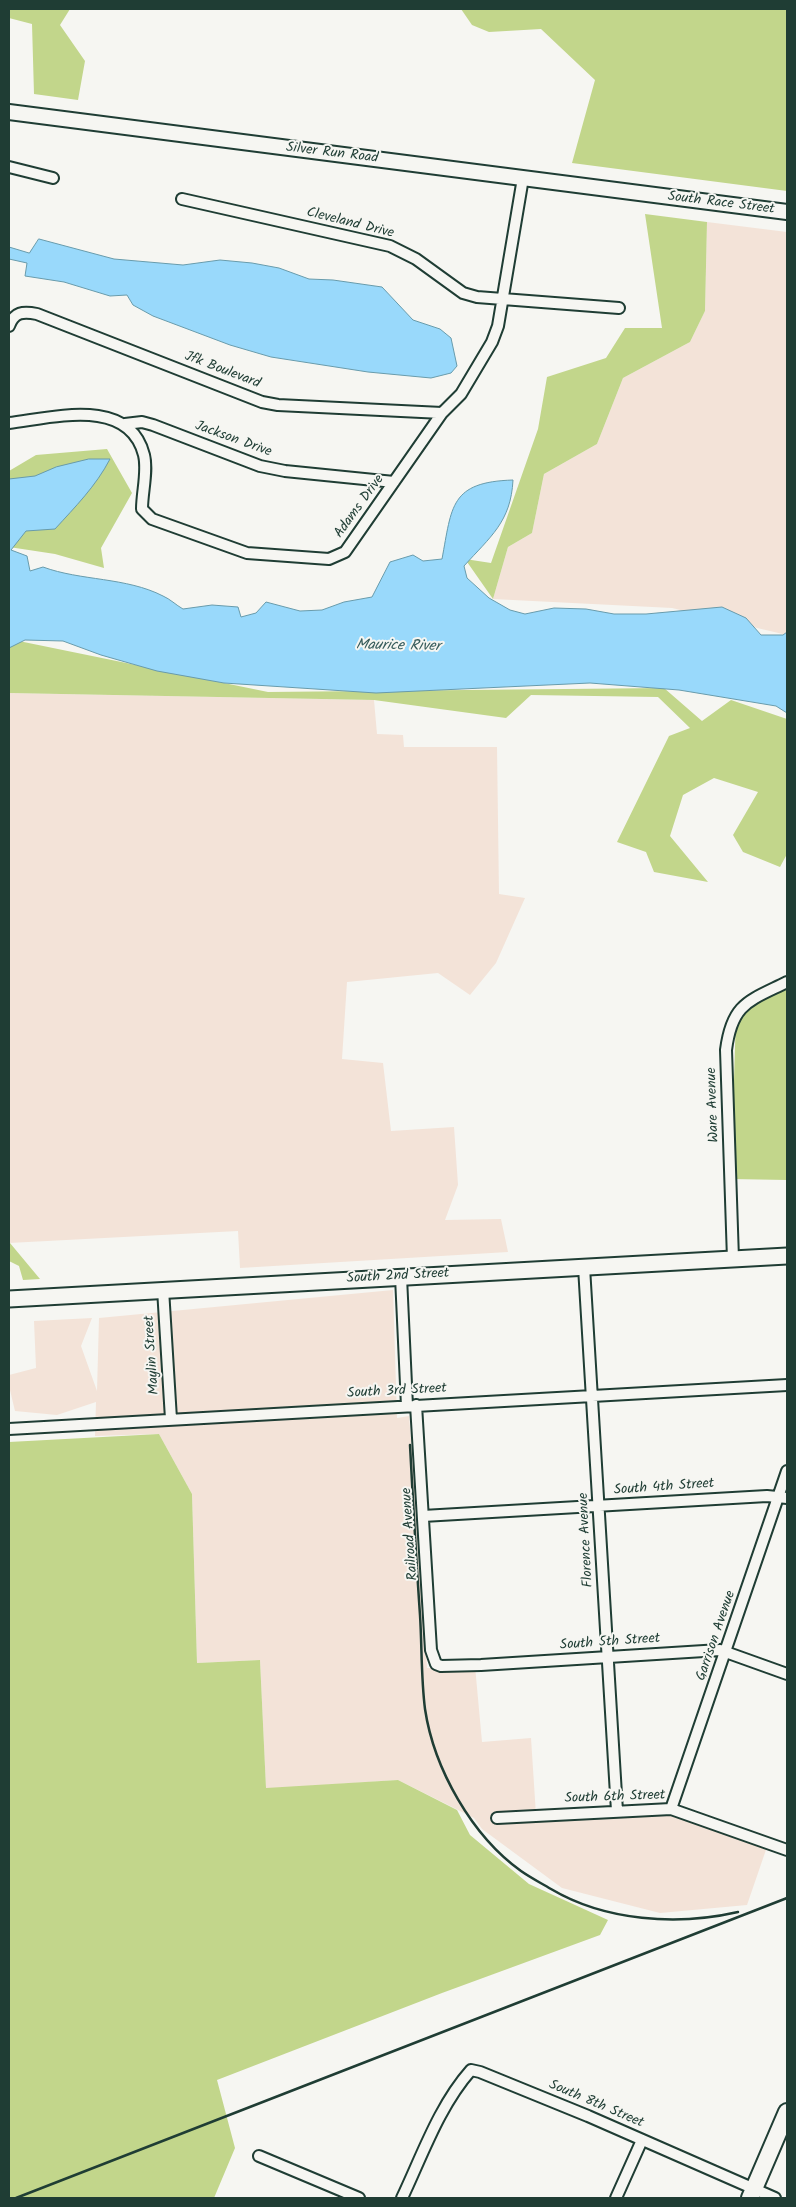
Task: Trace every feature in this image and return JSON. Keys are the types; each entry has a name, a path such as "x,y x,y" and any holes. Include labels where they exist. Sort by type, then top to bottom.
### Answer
{"highway":[{"path":"752,2194 787,2112"}],"main road":[{"name":"Silver Run Road","path":"9,112 654,195"},
{"name":"South Race Street","path":"654,195 787,212"},
{"name":"South 2nd Street","path":"9,1299 787,1256"}],"street":[{"path":"9,167 53,178"},
{"name":"Adams Drive","path":"125,424 138,440 144,455 142,509 152,519 225,547 247,553 329,559 345,552 442,413 461,394 492,342 504,300 523,178"},
{"name":"Cleveland Drive","path":"182,199 390,246 416,259 463,293 477,297 619,308"},
{"name":"Jfk Boulevard","path":"9,326 12,318 23,311 37,314 262,402 278,405 442,413"},
{"path":"9,423 92,415 125,424"},
{"name":"Jackson Drive","path":"125,424 142,422 153,425 260,466 285,472 394,482"},
{"name":"Ware Avenue","path":"733,1259 726,1050 728,1034 734,1017 746,1003 754,997 787,982"},
{"name":"Florence Avenue","path":"584,1267 617,1811"},
{"name":"Railroad Avenue","path":"401,1277 434,1660"},
{"name":"Maylin Street","path":"163,1289 171,1419"},
{"name":"South 3rd Street","path":"9,1429 787,1385"},
{"name":"Garrison Avenue","path":"671,1809 783,1497 787,1471"},
{"name":"South 4th Street","path":"423,1516 783,1497"},
{"name":"South 5th Street","path":"434,1660 441,1666 710,1650 726,1652 787,1674"},
{"name":"South 6th Street","path":"497,1818 671,1809 787,1850"},
{"name":"South 8th Street","path":"402,2198 444,2110 460,2082 471,2070 475,2070 642,2140 752,2194 775,2198"},
{"path":"616,2198 642,2140"},
{"path":"259,2156 358,2198"}],"shaded area":[{"path":"707,222 787,232 787,635 672,608 493,599 508,547 532,533 544,474 597,444 623,378 690,342 705,311"},
{"path":"9,693 374,700 377,734 403,735 404,747 497,747 499,894 525,898 496,963 470,995 438,973 347,982 342,1059 383,1063 391,1131 454,1127 458,1185 445,1220 501,1219 508,1252 240,1268 238,1231 9,1243"},
{"path":"393,1290 397,1418 409,1416 427,1668 475,1666 482,1742 531,1738 536,1815 671,1807 769,1841 747,1905 660,1913 562,1888 482,1829 474,1818 398,1780 266,1789 260,1660 197,1663 192,1494 159,1434 95,1436 96,1402 57,1415 15,1411 9,1386 9,1375 36,1368 34,1321 92,1318 81,1346 97,1391 99,1318"}],"green space":[{"path":"9,9 70,9 60,25 85,61 78,100 34,94 32,24 9,18"},
{"path":"461,9 787,9 787,191 572,163 595,80 541,29 489,32 472,25"},
{"path":"645,214 707,222 705,311 690,342 623,378 597,444 544,474 532,533 508,547 493,599 465,559 491,563 538,429 547,377 606,358 625,328 662,328"},
{"path":"107,449 132,493 101,548 104,568 55,554 9,547 9,471 36,455"},
{"path":"9,639 268,692 664,688 702,721 731,700 787,719 787,854 780,867 743,852 733,835 758,792 714,778 683,795 670,836 708,882 654,872 646,852 617,842 669,736 690,728 658,697 531,695 506,718 374,700 9,693"},
{"path":"787,979 787,1180 731,1179 736,1014"},
{"path":"9,1243 40,1279 23,1280 19,1266 9,1261"},
{"path":"159,1434 192,1494 197,1663 260,1660 266,1788 398,1780 457,1810 470,1835 529,1884 608,1920 600,1935 442,1993 217,2080 235,2148 214,2198 9,2198 9,1442"}],"water":[{"path":"39,239 114,259 183,265 220,260 252,263 279,268 309,279 333,280 382,287 413,320 440,329 451,338 457,366 451,373 431,378 368,372 271,357 230,345 153,316 133,305 127,295 110,296 64,282 25,276 27,263 9,259 9,247 29,253"},
{"name":"Maurice River","path":"89,459 110,459 92,487 55,529 26,531 11,550 27,556 30,571 43,567 73,575 134,585 163,596 183,609 212,605 238,607 241,617 256,613 266,602 300,611 322,610 344,602 372,597 390,562 413,555 423,561 442,559 452,511 465,492 492,482 513,480 508,507 498,528 464,566 467,578 489,598 510,610 525,614 554,608 586,609 614,614 646,614 722,607 746,618 761,635 783,635 787,632 787,713 776,706 679,690 590,683 376,693 224,683 157,671 101,655 63,641 25,640 9,648 9,479 35,476 56,467"}],"railway":[{"path":"410,1445 425,1709 437,1755 446,1777 471,1820 503,1856 521,1871 572,1900 594,1908 642,1918 666,1919 691,1919 738,1912"},
{"path":"16,2198 787,1898"}]}
